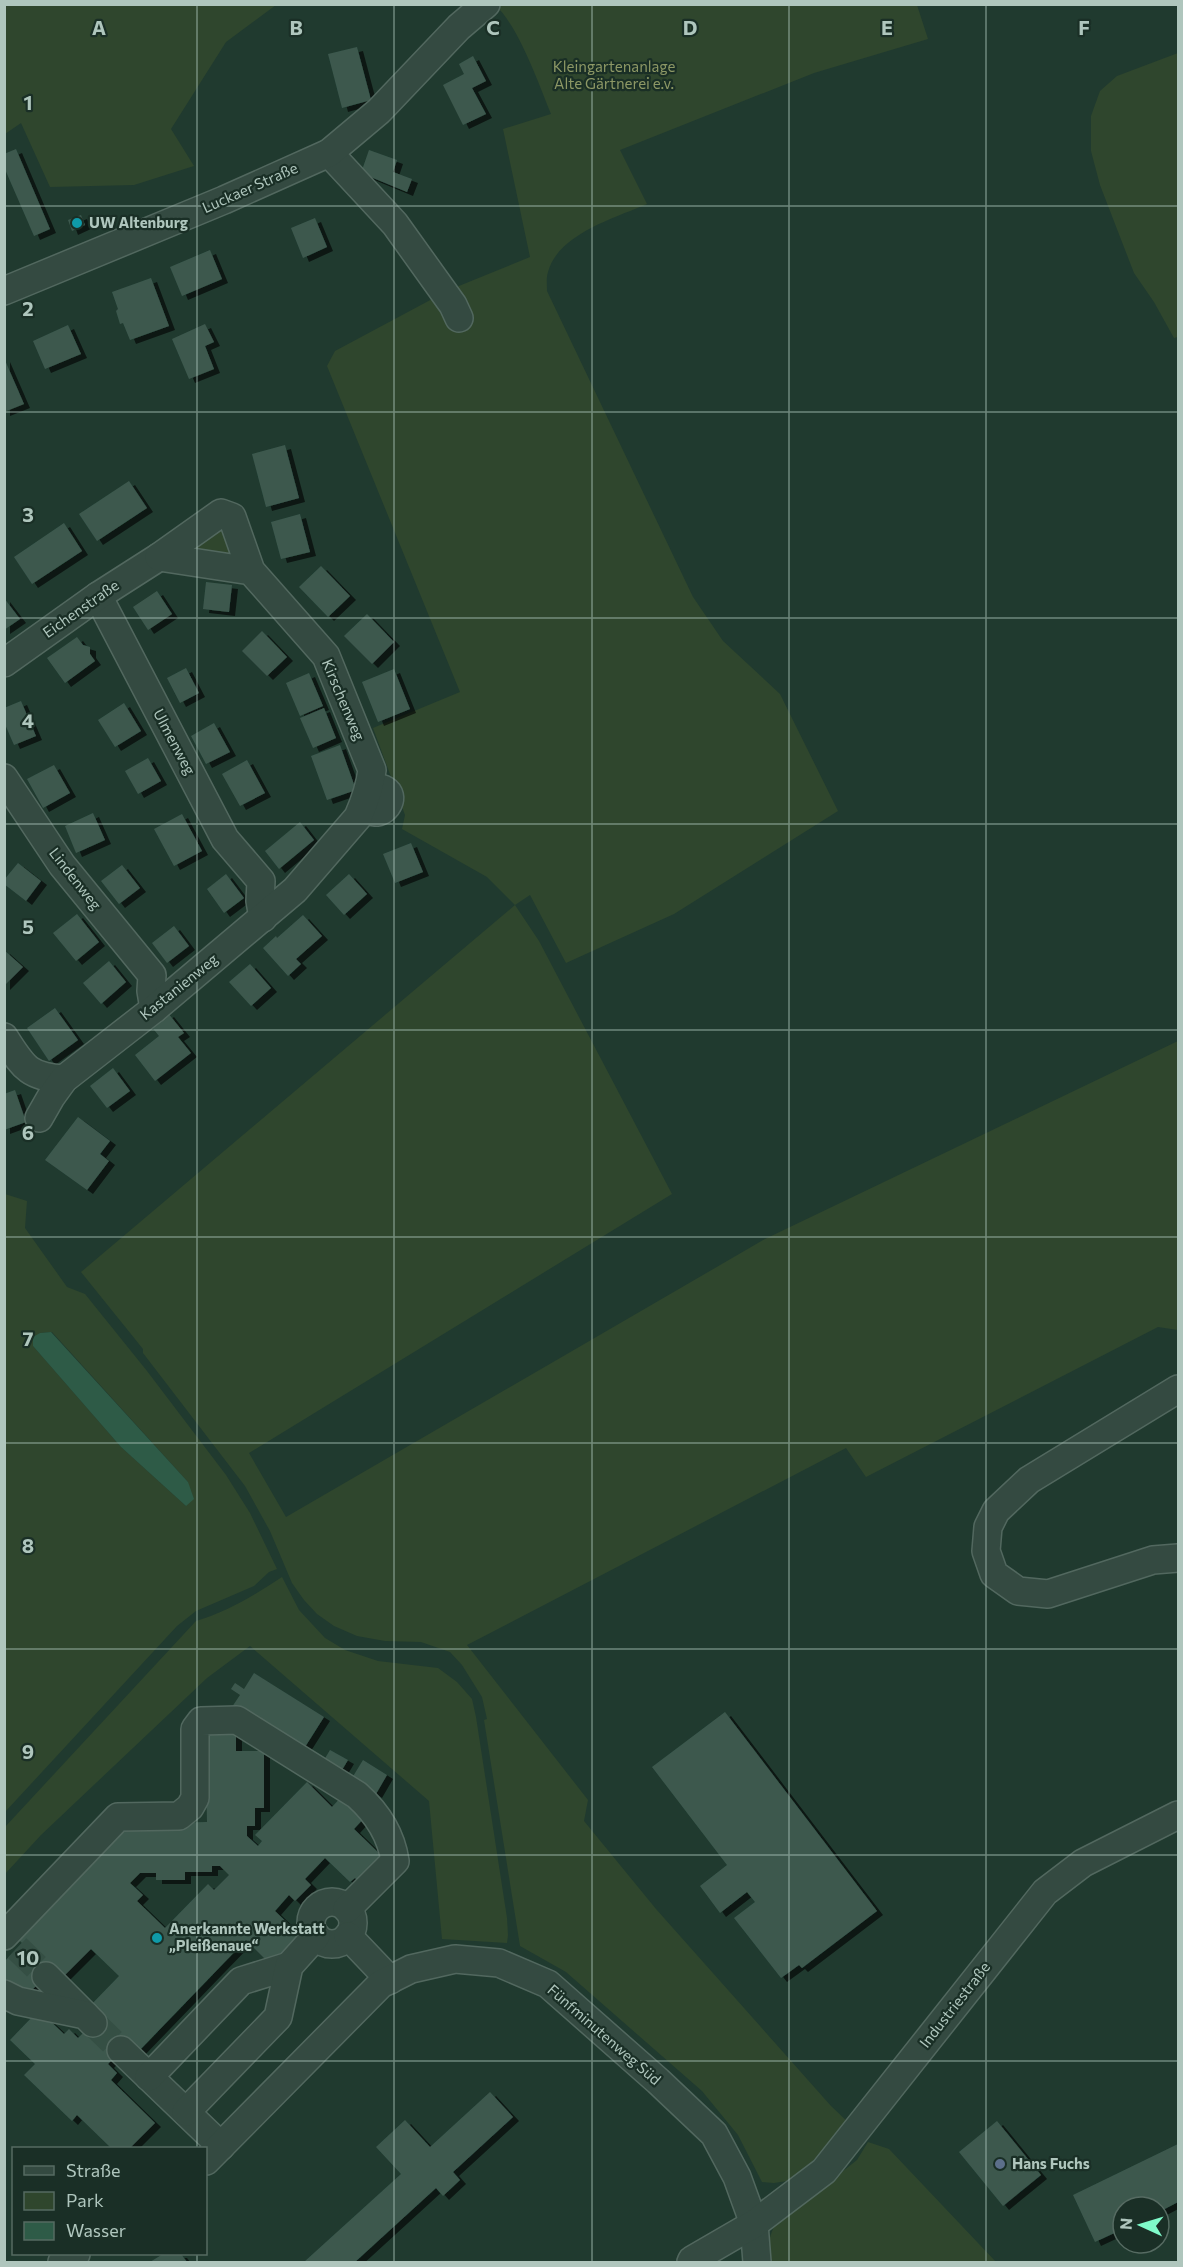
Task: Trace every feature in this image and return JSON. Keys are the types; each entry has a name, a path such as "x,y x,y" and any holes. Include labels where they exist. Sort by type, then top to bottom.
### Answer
{"street":[{"name":"Luckaer Straße","path":"4,291 224,200 329,153 379,111 459,27 486,4"},
{"path":"329,153 395,224 453,305 459,318"},
{"name":"Kirschenweg","path":"159,556 221,513 232,517 251,571 326,656 372,770 363,804"},
{"path":"159,556 251,571"},
{"name":"Eichenstraße","path":"4,663 159,556"},
{"name":"Ulmenweg","path":"98,596 225,839 261,881"},
{"name":"Lindenweg","path":"4,778 62,866 152,975"},
{"name":"Kastanienweg","path":"22,1066 39,1118 63,1079 154,1009 295,890 363,804"},
{"path":"263,918 260,901 261,881 295,890"},
{"path":"154,1009 151,991 152,975 186,982"},
{"path":"4,1037 22,1066 43,1078 63,1079"},
{"path":"1179,1389 1029,1480 996,1511 988,1527 986,1551 994,1574 1018,1591 1048,1594 1153,1560 1179,1557"},
{"path":"9,1940 118,1817 179,1816 190,1807 195,1798 195,1729 201,1721 237,1720 357,1795 374,1810 392,1843 395,1861 347,1909"},
{"name":"Industriestraße","path":"691,2262 717,2253 824,2170 1045,1892 1083,1863 1179,1815"},
{"path":"334,1903 347,1909 353,1921 348,1936 338,1943 330,1944 316,1936 312,1929 312,1921 314,1913 320,1907 334,1903"},
{"path":"186,2112 278,2017 289,1966 316,1936"},
{"path":"348,1936 390,1980"},
{"name":"Fünfminutenweg Süd","path":"213,2154 381,1984 411,1969 455,1959 499,1963 548,1984 714,2134 738,2177 754,2224 757,2262"},
{"path":"149,2077 241,1981 289,1966"},
{"path":"4,1994 18,2001 88,2019 46,1976"},
{"path":"121,2050 186,2112 213,2154"}],"green space":[{"path":"5,4 276,5 226,42 171,129 194,166 134,185 50,187 21,123 5,134"},
{"name":"Kleingartenanlage Alte Gärtnerei e.v.","path":"495,5 917,5 928,39 814,73 620,150 647,204 575,237 563,247 548,272 547,291 693,597 723,641 780,694 838,811 674,914 566,963 530,895 515,905 487,877 402,829 405,815 373,728 460,692 327,366 335,351 449,290 530,257 503,129 551,114 520,40 504,14"},
{"path":"1178,53 1178,337 1174,338 1154,302 1134,273 1100,185 1091,151 1091,116 1100,91 1117,76"},
{"path":"225,524 237,560 183,552"},
{"path":"515,905 539,941 672,1194 249,1453 286,1517 765,1239 1178,1041 1178,1330 1158,1327 866,1477 846,1448 467,1645 588,1800 584,1821 656,1909 831,2106 850,2124 836,2145 793,2180 762,2182 738,2135 702,2091 566,1972 520,1946 484,1720 487,1719 482,1697 462,1665 450,1652 421,1642 385,1641 357,1636 334,1626 317,1614 292,1583 270,1531 245,1486 143,1353 143,1349 81,1272"},
{"path":"5,1194 27,1201 25,1228 67,1287 85,1294 226,1475 250,1513 277,1569 269,1572 254,1586 196,1611 177,1626 5,1812","holes":["52,1332 188,1482 186,1506 121,1447 33,1346 40,1333"]},
{"path":"282,1577 299,1610 325,1638 345,1650 378,1661 438,1668 457,1682 472,1699 507,1918 507,1943 442,1939 429,1801 250,1646 207,1678 41,1835 5,1874 5,1827 196,1621 219,1613"},
{"path":"868,2142 889,2149 996,2262 766,2262 766,2248 774,2226 857,2160"}],"water":[{"path":"51,1332 188,1482 194,1499 186,1506 121,1447 33,1346 33,1337 40,1333"}],"building":[{"path":"357,47 371,100 342,108 328,54"},
{"path":"473,56 486,81 472,88 486,114 463,125 443,85 464,74 459,64"},
{"path":"16,149 50,229 34,236 4,167 4,154"},
{"path":"369,150 397,160 393,172 412,179 407,192 361,173"},
{"name":"UW Altenburg","path":"81,215 85,225 72,231 68,220"},
{"path":"315,218 327,247 303,258 291,228"},
{"path":"210,250 222,279 182,296 170,267"},
{"path":"151,278 169,326 130,340 123,323 120,324 112,292"},
{"path":"205,324 214,342 205,346 214,369 189,379 172,339"},
{"path":"68,325 81,354 45,369 33,341"},
{"path":"4,358 24,404 4,412"},
{"path":"285,445 299,498 266,507 252,454"},
{"path":"129,481 147,508 97,541 79,514"},
{"path":"300,514 310,552 281,559 271,522"},
{"path":"64,523 82,551 32,584 14,557"},
{"path":"321,566 350,596 328,617 299,587"},
{"path":"206,582 232,585 229,612 203,609"},
{"path":"157,591 172,614 148,630 133,607"},
{"path":"4,598 20,619 4,630"},
{"path":"367,614 394,642 372,664 344,636"},
{"path":"262,631 287,657 267,676 242,651"},
{"path":"77,637 83,645 90,647 90,654 95,661 65,683 47,658"},
{"path":"186,668 199,693 180,703 167,678"},
{"path":"394,669 410,709 378,722 362,682"},
{"path":"309,673 323,706 300,716 286,683"},
{"path":"21,701 36,736 14,745 4,722 4,708"},
{"path":"124,703 141,731 115,747 98,720"},
{"path":"324,708 336,738 313,748 300,718"},
{"path":"214,723 230,752 206,764 191,736"},
{"path":"340,745 356,790 327,800 311,756"},
{"path":"148,758 161,781 138,794 125,771"},
{"path":"247,760 265,793 240,806 222,774"},
{"path":"54,765 70,793 43,808 27,779"},
{"path":"93,813 105,840 76,853 65,826"},
{"path":"182,814 202,851 174,866 154,829"},
{"path":"300,822 314,840 279,869 265,851"},
{"path":"411,843 423,872 395,883 383,854"},
{"path":"18,863 41,881 26,901 4,884 4,880"},
{"path":"122,865 140,888 119,904 101,881"},
{"path":"226,874 244,898 224,913 207,889"},
{"path":"349,874 367,894 344,915 326,895"},
{"path":"77,914 99,942 76,961 53,933"},
{"path":"303,915 322,936 296,959 301,964 288,976 263,948"},
{"path":"174,926 189,946 167,963 152,943"},
{"path":"4,950 23,967 4,986"},
{"path":"109,961 126,982 101,1004 83,983"},
{"path":"250,964 271,988 251,1006 229,982"},
{"path":"55,1008 78,1040 49,1061 27,1028"},
{"path":"168,1013 184,1033 178,1037 191,1053 155,1081 135,1055 159,1036 151,1026"},
{"path":"113,1068 130,1091 107,1108 90,1086"},
{"path":"15,1090 26,1122 4,1130 4,1094"},
{"path":"78,1117 110,1141 100,1154 109,1161 87,1190 45,1160"},
{"path":"254,1673 324,1717 305,1747 232,1707 240,1695 231,1689 235,1683 244,1689"},
{"path":"725,1712 877,1911 802,1968 799,1965 781,1978 734,1918 755,1902 747,1892 720,1913 700,1886 727,1865 652,1767"},
{"name":"Anerkannte Werkstatt „Pleißenaue“","path":"236,1729 236,1751 264,1751 264,1808 255,1808 255,1826 247,1826 247,1836 258,1846 262,1841 255,1835 307,1782 332,1807 343,1795 365,1817 354,1829 386,1860 362,1885 355,1878 350,1882 325,1858 305,1879 311,1885 295,1901 289,1895 275,1911 300,1935 271,1965 246,1940 137,2053 127,2044 108,2064 117,2073 111,2080 155,2123 131,2147 110,2147 77,2115 72,2121 24,2075 35,2064 10,2040 34,2015 46,2017 64,2034 69,2029 78,2038 99,2017 89,2007 119,1976 91,1949 60,1980 51,1971 28,1994 4,1984 4,1962 22,1943 13,1934 120,1824 207,1822 205,1730","holes":["212,1866 220,1866 229,1875 214,1890 208,1884 165,1928 137,1901 143,1895 130,1883 140,1873 156,1873 156,1880 185,1880 185,1872 212,1872"]},
{"path":"330,1750 348,1760 342,1770 324,1760"},
{"path":"363,1760 387,1775 376,1794 365,1786 349,1783"},
{"path":"490,2092 513,2117 453,2172 460,2180 443,2196 436,2188 355,2262 304,2262 401,2174 376,2147 405,2120 430,2147"},
{"name":"Hans Fuchs","path":"997,2121 1041,2175 1003,2206 959,2152"},
{"path":"1178,2144 1178,2202 1171,2206 1171,2195 1111,2195 1111,2235 1095,2242 1073,2195"},
{"path":"161,2255 182,2255 187,2262 150,2262"}],"tunnel":[{"path":"17,1948 46,1976"},
{"path":"93,2023 121,2050"}],"place":[{"name":"UW Altenburg","path":"77,223"},
{"name":"Anerkannte Werkstatt „Pleißenaue“","path":"157,1938"},
{"name":"Hans Fuchs","path":"1000,2164"}]}
